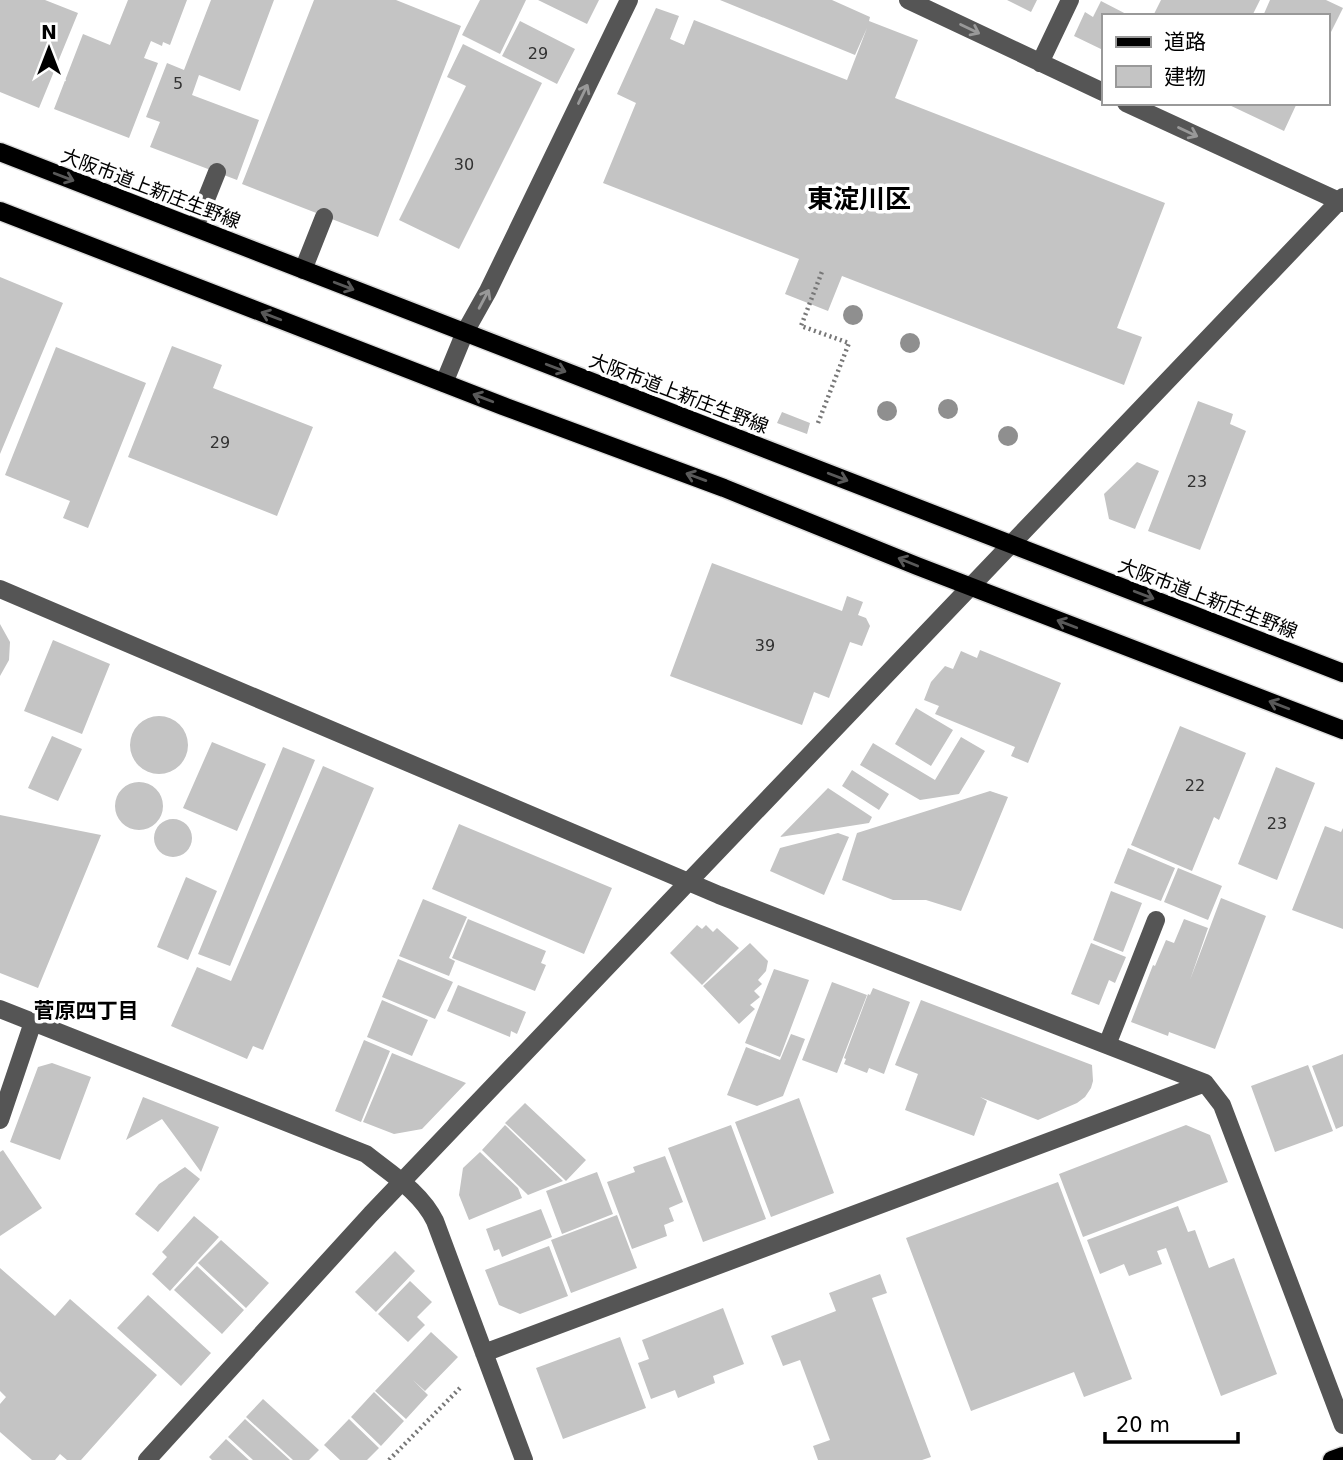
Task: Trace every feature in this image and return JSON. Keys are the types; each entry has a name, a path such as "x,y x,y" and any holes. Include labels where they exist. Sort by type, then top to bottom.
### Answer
{"main road":[{"name":"大阪市道上新庄生野線","path":"0,152 1343,673"},
{"path":"0,211 724,488 1343,730"},
{"path":"1332,1460 1343,1456"}],"street":[{"path":"444,383 465,332 629,0"},
{"path":"908,0 1102,92"},
{"path":"1040,63 1070,0"},
{"path":"147,1460 402,1182 1341,200 1130,105"},
{"path":"195,227 217,172"},
{"path":"303,270 324,217"},
{"path":"0,589 689,882 1205,1083 1222,1105 1343,1425"},
{"path":"1107,1045 1156,920"},
{"path":"0,1009 366,1154 402,1182 427,1205 431,1213 524,1460"},
{"path":"0,1120 33,1022"},
{"path":"484,1353 1205,1083"}],"path":[{"path":"818,423 849,343 801,326 823,268"},
{"path":"389,1460 469,1379 491,1371"}],"building":[{"path":"0,0 45,0 78,13 39,108 0,92"},
{"path":"128,0 187,0 170,45 163,42 162,46 151,41 144,58 158,63 129,138 54,109 83,34 110,45"},
{"path":"211,0 274,0 240,91 199,75 192,95 259,120 237,180 150,147 160,122 146,117 167,63 184,70"},
{"path":"314,0 396,0 461,26 378,237 242,184"},
{"path":"480,0 526,0 500,54 462,35"},
{"path":"538,0 599,0 587,24"},
{"path":"720,0 832,0 870,17 869,21 918,40 895,98 1165,203 1117,328 1142,337 1124,385 842,276 828,311 785,294 799,259 603,183 636,103 617,94 656,8 679,16 670,39 684,45 694,20 847,80 867,28 855,55"},
{"path":"1007,0 1037,0 1031,12"},
{"path":"1161,0 1260,0 1253,14 1154,14"},
{"path":"1270,0 1326,0 1343,8 1329,36 1329,14 1264,14"},
{"path":"1101,1 1126,14 1102,14 1102,50 1074,36 1085,12 1093,17"},
{"path":"520,21 575,49 557,84 502,56"},
{"path":"463,44 542,83 459,249 399,220 466,86 447,77"},
{"path":"1229,105 1296,105 1284,131"},
{"path":"0,277 63,303 0,454"},
{"path":"172,346 222,365 213,388 313,427 277,516 128,457"},
{"path":"56,347 146,383 88,528 63,518 70,501 5,475"},
{"path":"1198,401 1233,414 1230,424 1246,431 1200,550 1148,531"},
{"path":"782,412 810,423 807,434 777,423"},
{"path":"1137,462 1159,471 1135,529 1109,519 1104,494"},
{"path":"712,563 842,611 847,596 863,602 858,615 866,618 870,626 862,646 850,642 829,698 814,692 802,725 670,676"},
{"path":"0,624 10,642 9,660 0,676"},
{"path":"53,640 110,664 82,734 24,711"},
{"path":"980,650 1061,683 1028,763 1011,756 1015,747 935,714 939,706 924,700 931,682 945,666 953,669 961,651 977,658"},
{"path":"916,708 953,730 931,766 895,744"},
{"path":"159,716 170,718 183,729 188,745 186,756 175,769 159,774 148,772 135,761 130,745 132,734 143,721"},
{"path":"1180,726 1246,753 1219,820 1214,817 1192,871 1131,845"},
{"path":"52,736 82,749 58,801 28,788"},
{"path":"961,737 985,751 959,794 920,800 860,765 873,743 935,780"},
{"path":"212,742 266,764 237,831 183,808"},
{"path":"283,747 315,760 230,966 198,954"},
{"path":"323,766 374,788 263,1050 253,1046 247,1059 171,1026 197,967 231,981"},
{"path":"1276,767 1315,783 1277,880 1238,864"},
{"path":"852,770 889,794 879,810 842,786"},
{"path":"139,782 148,783 156,789 162,797 162,815 156,823 148,829 139,830 130,829 122,823 116,815 115,806 116,797 122,789 130,783"},
{"path":"828,788 872,817 869,823 780,837"},
{"path":"990,791 1008,797 961,911 926,900 893,900 842,880 857,833"},
{"path":"0,815 101,835 38,988 0,973"},
{"path":"173,819 187,824 192,838 187,852 173,857 159,852 154,838 159,824"},
{"path":"459,824 612,888 584,954 432,889"},
{"path":"1325,826 1341,832 1343,828 1343,929 1292,910"},
{"path":"838,833 849,837 824,895 770,871 780,848"},
{"path":"1128,848 1175,868 1161,901 1114,883"},
{"path":"1178,868 1222,886 1208,920 1164,902"},
{"path":"186,877 217,891 188,960 157,947"},
{"path":"1111,891 1142,903 1123,952 1093,940"},
{"path":"1221,898 1266,916 1215,1049 1169,1032 1168,1036 1131,1022 1153,965 1155,966 1166,940 1174,943 1184,919 1208,928 1190,980"},
{"path":"423,899 467,917 449,958 455,961 449,976 399,956"},
{"path":"468,919 546,951 541,963 546,965 535,991 452,958"},
{"path":"697,925 702,929 706,925 713,932 717,928 739,948 702,985 670,953"},
{"path":"750,943 768,961 766,971 758,980 762,984 754,991 760,997 750,1005 755,1009 739,1024 703,986"},
{"path":"1091,943 1126,957 1115,983 1109,980 1099,1005 1071,994"},
{"path":"398,959 453,982 435,1019 382,997"},
{"path":"774,969 809,980 780,1057 745,1043"},
{"path":"832,982 867,995 837,1073 802,1060"},
{"path":"458,985 526,1012 517,1034 511,1031 510,1037 447,1011"},
{"path":"873,988 910,1002 884,1074 869,1068 867,1073 844,1064 868,994 870,995"},
{"path":"382,1000 428,1020 412,1056 367,1037"},
{"path":"921,1000 1092,1065 1091,1088 1077,1103 1038,1120 980,1097 987,1101 974,1136 905,1110 918,1074 895,1065"},
{"path":"791,1034 805,1039 783,1096 757,1106 727,1095 746,1047 780,1060"},
{"path":"364,1040 390,1051 361,1122 335,1111"},
{"path":"392,1053 466,1083 422,1129 394,1134 363,1122"},
{"path":"1343,1054 1343,1126 1336,1129 1312,1066"},
{"path":"52,1063 91,1077 60,1160 10,1142 38,1067"},
{"path":"1308,1065 1333,1131 1275,1152 1251,1086"},
{"path":"143,1097 219,1127 201,1172 162,1119 126,1140"},
{"path":"799,1098 834,1193 771,1217 735,1122"},
{"path":"525,1103 586,1160 566,1181 505,1123"},
{"path":"505,1125 563,1181 528,1195 482,1150"},
{"path":"731,1125 766,1219 703,1242 668,1148"},
{"path":"1186,1125 1210,1135 1228,1182 1083,1237 1059,1174"},
{"path":"3,1150 42,1208 0,1236 0,1152"},
{"path":"480,1152 518,1188 522,1198 469,1220 459,1195 463,1168"},
{"path":"665,1156 683,1202 669,1208 674,1221 664,1225 667,1236 632,1249 607,1182 635,1172 633,1167"},
{"path":"185,1167 200,1179 158,1232 135,1214 159,1184"},
{"path":"597,1172 613,1214 562,1234 546,1191"},
{"path":"1058,1182 1132,1379 1084,1397 1074,1372 971,1411 906,1238"},
{"path":"1178,1206 1188,1232 1195,1230 1209,1268 1234,1258 1277,1374 1221,1396 1166,1248 1157,1251 1162,1264 1129,1276 1124,1264 1100,1274 1087,1240"},
{"path":"541,1209 552,1237 502,1257 499,1249 494,1251 486,1229"},
{"path":"617,1215 637,1268 571,1293 551,1240"},
{"path":"194,1216 219,1237 170,1291 152,1274 167,1257 162,1252"},
{"path":"221,1240 269,1283 246,1308 198,1263"},
{"path":"549,1246 568,1296 520,1314 499,1305 485,1270"},
{"path":"395,1251 415,1271 376,1312 355,1292"},
{"path":"197,1266 244,1310 222,1334 174,1290"},
{"path":"0,1268 55,1316 70,1299 157,1375 81,1460 67,1460 60,1454 55,1460 32,1460 0,1432 0,1404 6,1397 0,1391"},
{"path":"880,1274 887,1293 872,1298 931,1457 922,1460 818,1460 813,1446 830,1440 800,1360 783,1366 771,1336 836,1311 829,1293"},
{"path":"410,1281 432,1302 417,1317 425,1325 408,1342 378,1314"},
{"path":"148,1295 211,1353 181,1386 117,1328"},
{"path":"723,1308 744,1364 713,1376 715,1383 678,1398 675,1390 651,1399 638,1363 649,1359 642,1340"},
{"path":"431,1332 458,1357 425,1391 413,1380 428,1395 406,1419 375,1391"},
{"path":"620,1337 646,1408 563,1439 536,1368"},
{"path":"374,1392 404,1421 381,1446 351,1417"},
{"path":"263,1399 319,1450 309,1460 293,1460 246,1417"},
{"path":"245,1419 290,1460 253,1460 228,1437"},
{"path":"349,1419 379,1448 367,1460 340,1460 324,1445"},
{"path":"226,1439 249,1460 212,1460 209,1457"}],"district":[{"name":"東淀川区","path":"859,199"},
{"name":"菅原四丁目","path":"86,1011"}]}
